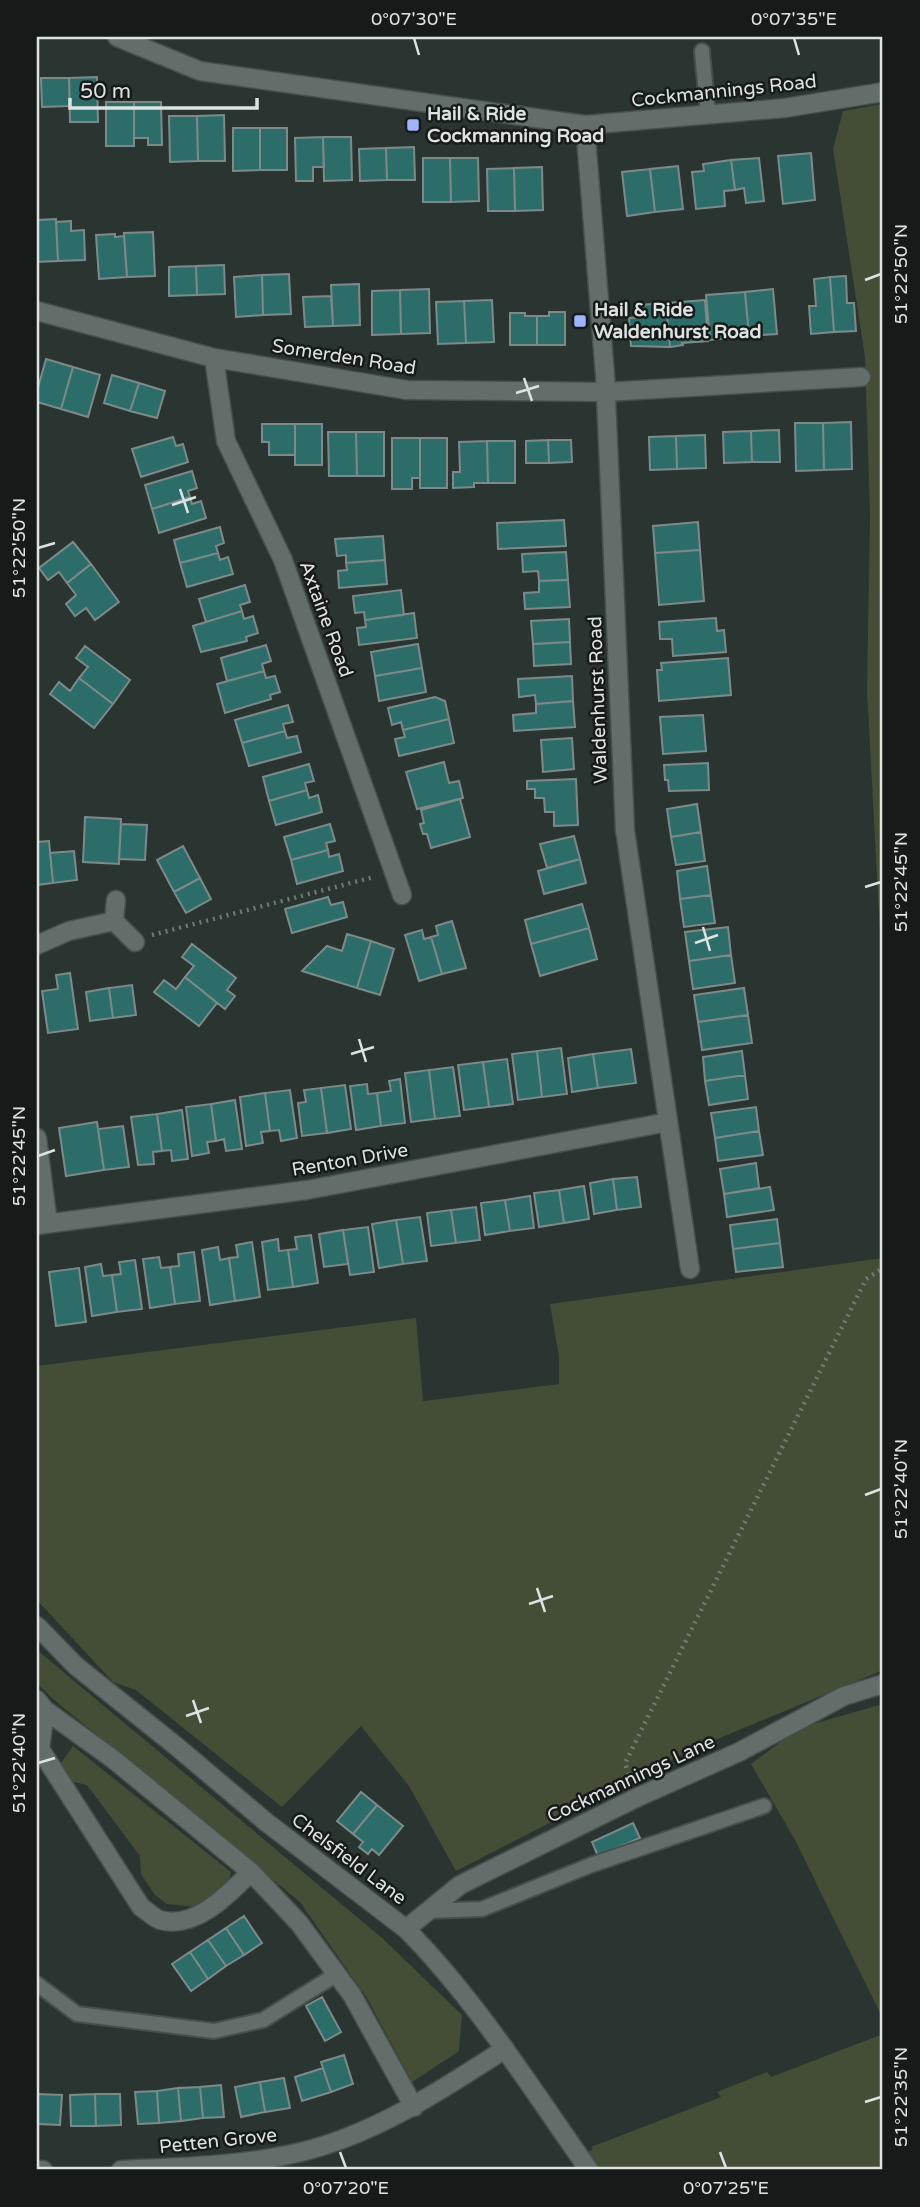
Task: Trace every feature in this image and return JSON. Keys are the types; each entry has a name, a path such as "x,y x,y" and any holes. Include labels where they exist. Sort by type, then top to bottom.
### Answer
{"street":[{"name":"Cockmannings Road","path":"117,37 200,71 584,125 785,108 883,92"},
{"name":"Waldenhurst Road","path":"584,125 606,392 625,830 690,1269"},
{"name":"Somerden Road","path":"37,311 214,358 407,390 606,392 861,377"},
{"name":"Axtaine Road","path":"214,358 226,441 283,560 402,895"},
{"path":"114,921 116,900"},
{"path":"114,921 135,942"},
{"path":"37,945 69,931 114,921"},
{"name":"Renton Drive","path":"42,1224 307,1190 668,1122"},
{"path":"37,1138 42,1224"},
{"name":"Chelsfield Lane","path":"37,1626 76,1666 266,1822 406,1929 434,1959 505,2049 589,2170"},
{"name":"Cockmannings Lane","path":"406,1929 460,1885 636,1798 739,1752 844,1696 883,1684"},
{"path":"41,1705 113,1759 251,1872 299,1923 352,1994 414,2106"},
{"path":"41,1705 40,1749 141,1907 159,1920 193,1918 231,1892 251,1872"},
{"name":"Petten Grove","path":"121,2170 246,2163 303,2151 348,2137 414,2106 505,2049"},
{"path":"37,2170 43,2170"}],"lane":[{"path":"702,51 708,116"},
{"path":"426,1911 482,1909 591,1866 764,1806"},
{"path":"37,1984 76,2014 215,2031 263,2021 337,1975"}],"path":[{"path":"135,942 156,933 394,871"},
{"path":"636,1798 625,1763 866,1279 883,1268"}],"green space":[{"path":"883,104 883,988 867,690 870,514 865,357 833,149 843,111"},
{"path":"883,1258 883,1670 691,1750 456,1871 409,1786 361,1726 282,1807 136,1690 113,1682 37,1600 37,1366 416,1318 423,1401 559,1384 559,1357 550,1304"},
{"path":"37,1650 382,1938 462,2015 459,2051 412,2082 367,1998 300,1902 53,1699 37,1683"},
{"path":"883,1704 883,2019 795,1840 751,1764 799,1728"},
{"path":"73,1746 231,1872 228,1887 196,1907 167,1904 155,1895 141,1874 140,1856 87,1785 70,1781 59,1766"},
{"path":"883,2034 883,2170 600,2170 588,2152 593,2149 591,2147 721,2097 717,2092 767,2072 771,2077"}],"building":[{"path":"97,77 98,122 70,122 69,78"},
{"path":"41,78 69,78 70,106 42,107"},
{"path":"106,102 134,102 134,146 106,146"},
{"path":"134,102 161,102 162,145 148,145 148,138 134,138"},
{"path":"224,115 225,161 198,161 197,116"},
{"path":"169,116 197,116 198,161 170,162"},
{"path":"233,128 260,128 260,170 233,171"},
{"path":"260,128 287,128 287,170 260,170"},
{"path":"323,137 351,137 352,180 324,181"},
{"path":"323,137 324,167 313,167 313,181 296,181 295,138"},
{"path":"414,147 415,180 387,180 386,148"},
{"path":"386,148 387,180 360,181 359,149"},
{"path":"811,153 815,200 783,204 778,156"},
{"path":"423,158 450,158 451,202 423,202"},
{"path":"450,158 478,158 479,201 451,202"},
{"path":"759,158 764,201 746,203 744,188 735,190 731,160"},
{"path":"731,160 735,190 724,191 725,206 696,209 692,172 704,171 703,164"},
{"path":"678,166 683,209 655,212 650,169"},
{"path":"542,167 543,210 515,211 514,168"},
{"path":"514,168 515,211 488,211 487,169"},
{"path":"650,169 655,212 627,216 622,172"},
{"path":"56,219 58,261 37,262 37,220"},
{"path":"71,221 71,231 84,230 85,260 58,261 56,222"},
{"path":"153,232 155,276 127,277 124,233"},
{"path":"115,234 115,237 124,236 127,277 99,279 96,235"},
{"path":"224,265 225,294 197,295 196,266"},
{"path":"196,266 197,295 169,296 169,267"},
{"path":"289,274 291,314 263,315 262,275"},
{"path":"262,275 263,315 236,317 234,277"},
{"path":"846,276 847,303 854,303 856,331 834,332 830,277"},
{"path":"830,277 834,332 811,334 809,306 816,306 814,279"},
{"path":"359,284 360,325 333,326 331,285"},
{"path":"429,289 430,333 401,334 400,290"},
{"path":"773,289 777,334 749,336 745,292"},
{"path":"400,290 401,334 372,335 372,291"},
{"path":"745,292 749,336 710,340 706,295"},
{"path":"331,296 333,326 305,327 303,297"},
{"path":"492,300 494,342 466,343 464,301"},
{"path":"705,300 708,341 670,347 666,303"},
{"path":"464,301 466,343 438,344 436,302"},
{"path":"666,303 670,347 631,346 629,318 640,317 639,305"},
{"path":"549,312 565,312 565,345 537,345 537,316 549,316"},
{"path":"510,313 537,316 537,345 510,345"},
{"path":"46,359 73,367 61,409 37,402 37,391"},
{"path":"73,367 100,375 88,417 61,409"},
{"path":"112,375 139,383 130,411 104,403"},
{"path":"139,383 165,391 157,418 130,411"},
{"path":"851,422 852,469 824,470 823,423"},
{"path":"795,423 823,423 824,470 796,471"},
{"path":"262,424 295,424 295,455 269,455 269,442 262,442"},
{"path":"295,424 322,424 322,465 295,465"},
{"path":"779,430 780,462 752,462 751,431"},
{"path":"751,431 752,462 724,463 723,432"},
{"path":"328,432 356,432 357,476 329,476"},
{"path":"356,432 384,432 384,476 357,476"},
{"path":"705,435 706,468 677,469 676,436"},
{"path":"676,436 677,469 650,470 649,437"},
{"path":"173,437 176,446 183,444 188,462 141,477 132,449"},
{"path":"392,438 420,438 420,478 412,478 412,489 392,489"},
{"path":"420,438 447,438 447,488 420,488"},
{"path":"548,440 571,440 572,462 549,463"},
{"path":"548,440 549,463 526,463 526,441"},
{"path":"487,441 515,441 515,483 488,483"},
{"path":"487,441 488,483 453,488 453,472 460,472 459,442"},
{"path":"192,471 197,488 188,491 190,497 152,509 145,485"},
{"path":"190,497 192,504 201,501 206,518 159,533 152,509"},
{"path":"564,520 566,546 498,549 497,523"},
{"path":"698,522 700,550 655,553 653,526"},
{"path":"220,527 224,543 216,546 218,553 180,563 174,540"},
{"path":"383,536 385,560 346,563 346,555 337,556 335,539"},
{"path":"73,542 91,564 67,583 59,572 48,580 39,568"},
{"path":"700,550 704,601 659,605 655,553"},
{"path":"566,552 568,580 539,581 538,571 523,572 522,554"},
{"path":"218,553 220,560 228,557 233,574 187,587 180,563"},
{"path":"385,560 387,584 339,588 338,571 347,570 346,563"},
{"path":"91,564 119,602 95,620 86,608 75,616 66,604 76,595 67,583"},
{"path":"568,580 570,607 525,609 524,593 539,592 539,581"},
{"path":"245,585 250,602 240,605 242,611 206,622 199,599"},
{"path":"401,590 404,615 365,620 364,612 355,613 353,596"},
{"path":"242,611 244,619 253,616 258,633 246,637 247,641 201,652 193,626"},
{"path":"414,613 417,638 359,645 357,628 366,627 365,620"},
{"path":"716,618 717,631 724,630 726,652 673,656 672,639 660,639 659,622"},
{"path":"569,619 570,642 533,644 531,621"},
{"path":"570,642 571,664 534,666 533,644"},
{"path":"418,644 422,668 375,676 371,652"},
{"path":"266,645 271,661 262,664 264,671 227,681 221,658"},
{"path":"85,646 130,680 113,704 79,678 88,667 76,658"},
{"path":"728,658 731,695 659,701 657,670 662,670 661,663"},
{"path":"422,668 426,692 379,701 375,676"},
{"path":"264,671 266,678 275,676 280,692 270,695 271,699 225,713 217,684"},
{"path":"572,676 573,701 536,704 535,695 519,697 518,679"},
{"path":"79,678 113,704 94,728 50,694 59,682 70,691"},
{"path":"435,697 445,701 449,719 403,730 401,722 392,725 388,708"},
{"path":"573,701 575,727 514,731 513,715 536,713 536,704"},
{"path":"288,705 293,722 283,724 285,731 242,743 235,720"},
{"path":"703,715 706,751 663,754 660,717"},
{"path":"449,719 454,743 399,756 395,739 405,737 403,730"},
{"path":"285,731 287,738 297,736 301,752 249,766 242,743"},
{"path":"572,738 574,769 543,772 541,740"},
{"path":"444,762 449,783 459,781 463,798 417,809 406,772"},
{"path":"708,763 709,790 669,791 664,765"},
{"path":"309,764 314,781 305,783 307,790 269,801 263,777"},
{"path":"576,779 578,825 554,826 554,812 545,812 544,798 535,798 535,789 527,789 527,781"},
{"path":"307,790 309,798 318,795 322,812 276,825 269,801"},
{"path":"460,799 470,837 431,848 427,834 423,834 420,824 424,823 421,810"},
{"path":"697,804 701,832 671,837 667,809"},
{"path":"85,817 121,819 119,864 83,862"},
{"path":"121,824 147,825 145,860 119,859"},
{"path":"330,824 335,841 326,843 328,850 291,860 284,837"},
{"path":"701,832 705,861 676,865 671,837"},
{"path":"574,836 580,859 547,868 540,844"},
{"path":"49,841 53,883 37,885 37,842"},
{"path":"183,846 200,878 174,892 157,860"},
{"path":"328,850 329,857 339,854 343,871 297,884 291,860"},
{"path":"74,851 77,880 53,883 50,853"},
{"path":"580,859 586,883 544,894 538,871"},
{"path":"707,866 711,895 680,899 677,871"},
{"path":"200,878 211,899 186,913 174,892"},
{"path":"711,895 715,923 684,927 680,899"},
{"path":"328,897 331,905 343,902 347,917 292,933 285,909"},
{"path":"582,904 589,928 531,944 525,920"},
{"path":"452,921 466,968 442,974 431,937 438,935 436,926"},
{"path":"728,927 731,955 689,961 685,932"},
{"path":"589,928 597,959 540,976 531,944"},
{"path":"422,930 424,939 431,937 442,974 419,981 405,935"},
{"path":"347,934 371,941 357,988 302,971 327,946 342,951"},
{"path":"371,941 394,949 380,995 357,988"},
{"path":"192,944 236,978 227,990 235,996 225,1009 185,977 194,966 182,957"},
{"path":"731,955 735,983 693,989 689,961"},
{"path":"70,973 78,1029 48,1033 42,991 58,989 56,975"},
{"path":"185,977 217,1003 199,1026 154,992 164,980 176,989"},
{"path":"132,985 136,1015 113,1018 109,988"},
{"path":"109,988 113,1018 90,1021 86,992"},
{"path":"744,988 748,1015 698,1022 694,995"},
{"path":"748,1015 752,1043 702,1050 698,1022"},
{"path":"561,1048 567,1094 542,1097 537,1051"},
{"path":"631,1049 636,1083 598,1088 593,1054"},
{"path":"537,1051 542,1097 518,1100 512,1054"},
{"path":"742,1051 745,1075 705,1081 703,1057"},
{"path":"593,1054 598,1088 572,1092 568,1058"},
{"path":"507,1059 513,1104 489,1107 483,1062"},
{"path":"483,1062 489,1107 464,1110 458,1065"},
{"path":"453,1067 460,1116 435,1119 429,1070"},
{"path":"429,1070 435,1119 411,1122 405,1073"},
{"path":"745,1075 748,1099 709,1105 705,1081"},
{"path":"400,1079 405,1123 381,1126 377,1093 391,1091 389,1081"},
{"path":"367,1084 368,1094 377,1093 381,1126 356,1130 350,1086"},
{"path":"345,1085 351,1129 327,1133 321,1088"},
{"path":"321,1088 327,1133 302,1136 298,1103 306,1102 304,1090"},
{"path":"290,1090 297,1138 281,1141 279,1130 270,1131 265,1093"},
{"path":"265,1093 270,1131 261,1132 263,1143 246,1146 240,1097"},
{"path":"235,1100 242,1149 226,1151 224,1139 216,1141 211,1104"},
{"path":"211,1104 216,1141 207,1142 209,1153 192,1156 186,1107"},
{"path":"756,1107 759,1131 715,1138 711,1113"},
{"path":"182,1110 188,1159 172,1161 171,1150 162,1151 157,1114"},
{"path":"157,1114 162,1151 153,1152 154,1164 138,1165 131,1117"},
{"path":"97,1122 104,1170 66,1176 59,1128"},
{"path":"123,1126 129,1167 104,1170 98,1129"},
{"path":"759,1131 763,1155 718,1161 715,1138"},
{"path":"756,1163 759,1188 724,1194 720,1169"},
{"path":"637,1177 641,1207 617,1210 613,1179"},
{"path":"613,1179 617,1210 594,1214 590,1183"},
{"path":"584,1186 589,1219 564,1223 559,1190"},
{"path":"770,1187 774,1210 727,1217 724,1194"},
{"path":"559,1190 564,1223 539,1227 534,1193"},
{"path":"530,1196 534,1228 510,1231 505,1200"},
{"path":"505,1200 510,1231 485,1235 481,1203"},
{"path":"476,1207 480,1240 456,1243 451,1210"},
{"path":"451,1210 456,1243 431,1246 427,1213"},
{"path":"420,1217 427,1261 403,1264 396,1220"},
{"path":"777,1219 780,1243 733,1249 730,1225"},
{"path":"396,1220 403,1264 379,1268 372,1224"},
{"path":"368,1227 374,1272 350,1275 343,1230"},
{"path":"343,1230 348,1264 324,1267 319,1234"},
{"path":"311,1235 318,1283 293,1287 288,1250 297,1249 295,1237"},
{"path":"278,1239 279,1251 288,1250 293,1287 268,1290 262,1242"},
{"path":"252,1242 260,1297 235,1301 229,1258 238,1257 236,1245"},
{"path":"780,1243 783,1267 736,1272 733,1249"},
{"path":"218,1247 220,1260 229,1258 235,1301 210,1305 202,1250"},
{"path":"194,1252 200,1301 175,1304 170,1267 179,1266 178,1254"},
{"path":"159,1257 161,1268 170,1267 175,1304 150,1308 143,1259"},
{"path":"135,1260 142,1309 117,1312 112,1275 121,1274 119,1262"},
{"path":"101,1264 103,1276 112,1275 117,1312 92,1316 85,1267"},
{"path":"79,1268 86,1322 56,1326 49,1272"},
{"path":"361,1792 377,1805 353,1834 337,1821"},
{"path":"377,1805 403,1826 379,1855 372,1849 368,1854 359,1847 363,1842 353,1834"},
{"path":"633,1823 640,1838 598,1856 592,1842"},
{"path":"244,1916 262,1943 244,1955 226,1928"},
{"path":"226,1928 244,1955 226,1966 208,1940"},
{"path":"208,1940 226,1966 208,1979 190,1952"},
{"path":"190,1952 208,1979 191,1991 172,1964"},
{"path":"322,1997 341,2032 325,2041 306,2006"},
{"path":"344,2055 353,2084 331,2092 321,2062"},
{"path":"323,2068 331,2092 302,2101 295,2077"},
{"path":"284,2078 290,2108 265,2112 260,2082"},
{"path":"260,2082 265,2112 241,2117 235,2087"},
{"path":"221,2085 224,2117 203,2118 200,2087"},
{"path":"200,2087 203,2118 181,2121 178,2088"},
{"path":"178,2088 181,2121 159,2123 157,2091"},
{"path":"157,2091 159,2123 138,2124 135,2092"},
{"path":"37,2094 62,2095 60,2125 37,2124"},
{"path":"95,2094 120,2094 121,2125 96,2126"},
{"path":"95,2094 96,2126 71,2126 70,2095"}],"place":[{"name":"Hail & Ride Cockmanning Road","path":"413,125"},
{"name":"Hail & Ride Waldenhurst Road","path":"580,321"}]}
